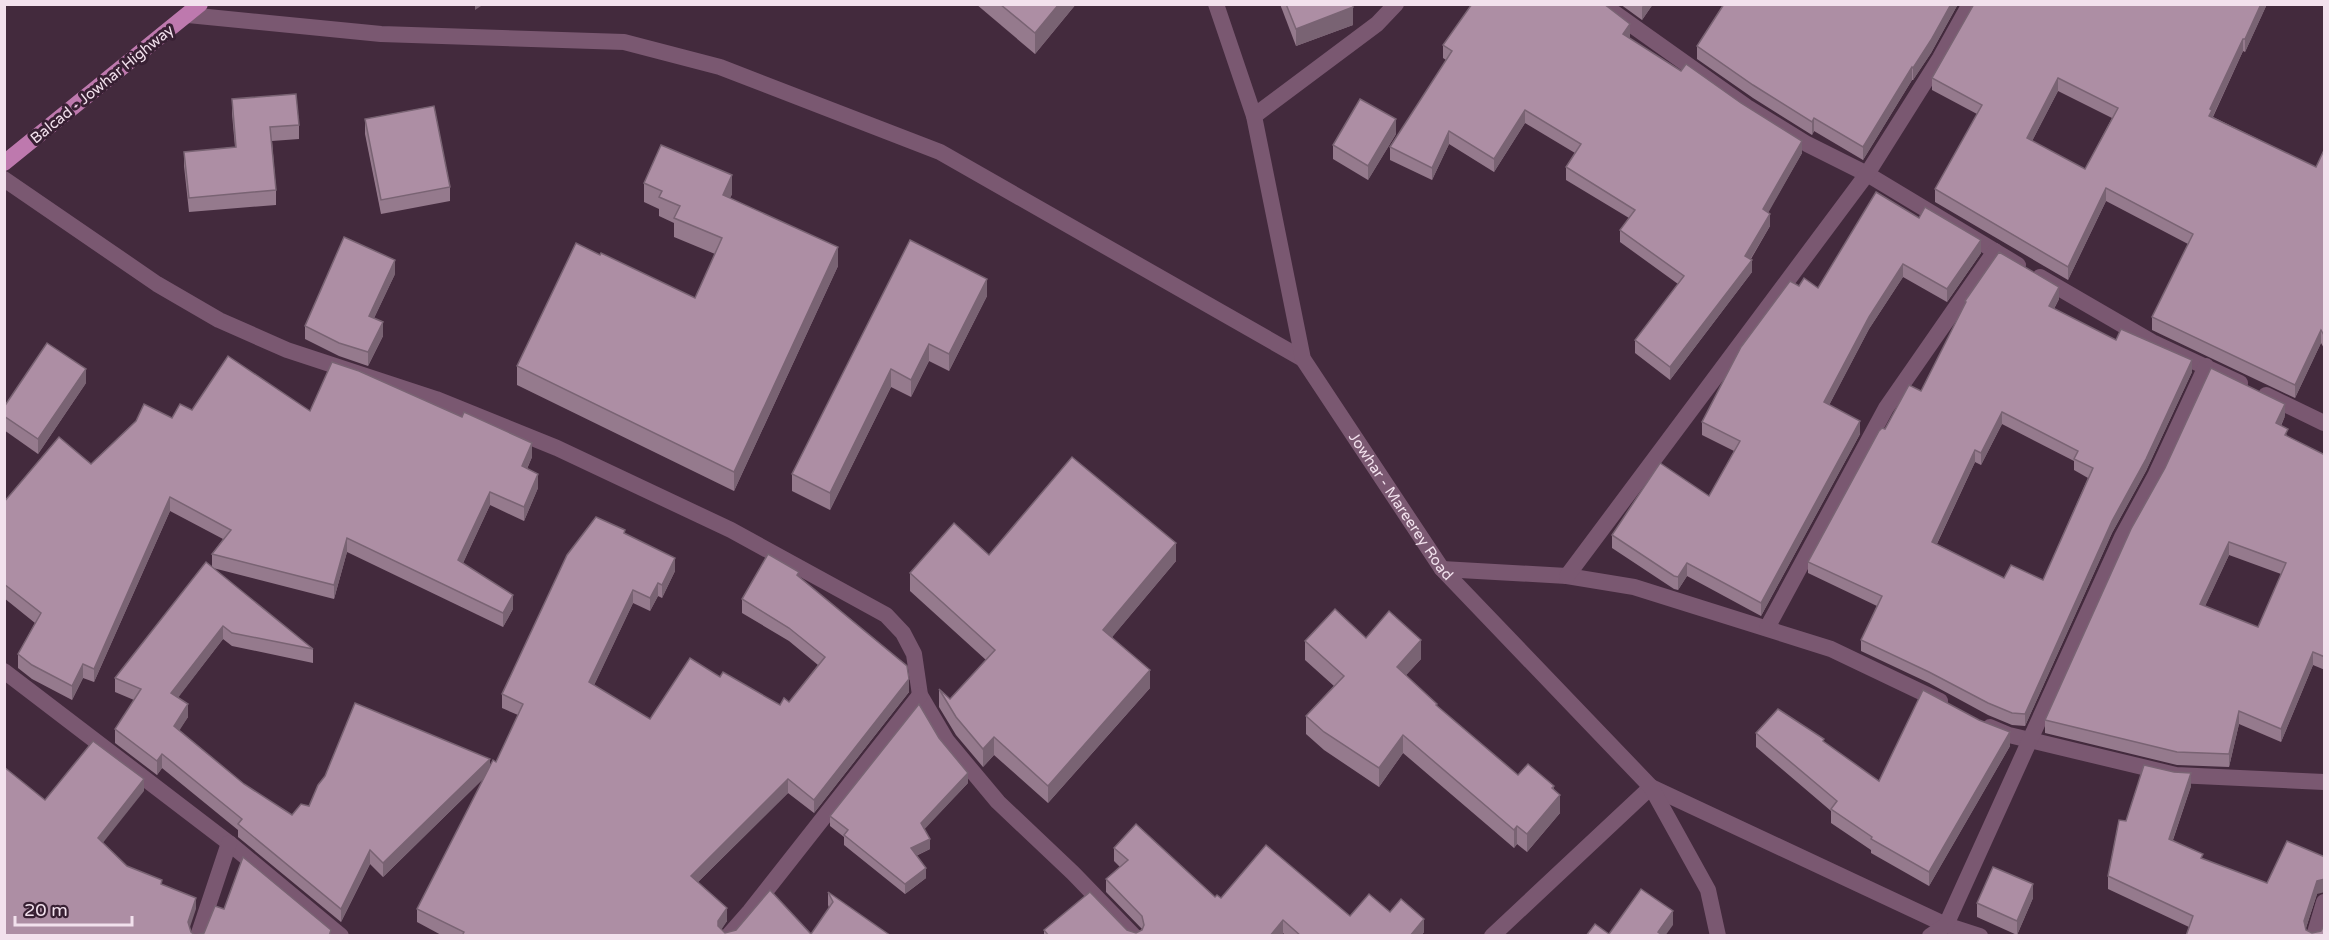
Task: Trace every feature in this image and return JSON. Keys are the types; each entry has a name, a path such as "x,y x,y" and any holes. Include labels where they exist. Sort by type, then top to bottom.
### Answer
{"main road":[{"name":"Balcad - Jowhar Highway","path":"4,163 194,10"}],"street":[{"name":"Jowhar - Mareerey Road","path":"1216,4 1254,116 1303,359 1442,568 1651,787 1708,890 1718,936"},
{"path":"1254,116 1377,24 1396,4"},
{"path":"1602,4 1747,107 1807,144 1867,174 2152,342 2325,423"},
{"path":"1567,576 1867,174 1940,57 1970,4"},
{"path":"194,10 381,34 624,42 720,67 940,152 1303,359"},
{"path":"4,180 157,284 219,320 287,350 436,399 557,448 731,530 886,615 903,633 914,654 920,695 947,741 998,802 1073,873 1134,936"},
{"path":"1767,628 1886,408 1995,251"},
{"path":"1930,936 1946,925 2122,537 2155,476 2206,366"},
{"path":"1442,568 1567,576 1634,587 1831,649 1954,708"},
{"path":"4,671 229,843 341,936"},
{"path":"728,936 920,695"},
{"path":"1974,719 2009,735 2176,776 2325,782"},
{"path":"1492,936 1651,787 1946,925 1980,936"},
{"path":"198,936 229,843"},
{"path":"2314,936 2325,902"}],"building":[{"path":"1000,4 1059,4 1035,33"},
{"path":"1286,4 1352,4 1353,7 1296,29"},
{"path":"1472,4 1604,4 1630,24 1623,34 1681,71 1686,64 1741,103 1802,141 1763,209 1770,214 1745,256 1752,260 1670,367 1635,340 1684,276 1620,230 1635,210 1566,167 1581,144 1525,110 1494,159 1449,131 1432,168 1390,147 1452,51 1443,45"},
{"path":"1724,4 1951,4 1931,40 1863,147 1814,118 1812,122 1697,46"},
{"path":"1974,4 2261,4 2210,109 2212,110 2209,116 2316,167 2325,148 2325,337 2321,330 2295,385 2152,317 2193,234 2106,188 2068,267 1935,189 1982,105 1932,78","holes":["2058,78 2118,108 2085,169 2027,138"]},
{"path":"296,94 299,125 270,127 276,190 189,198 184,152 236,147 232,99"},
{"path":"1360,99 1396,119 1368,166 1333,145"},
{"path":"434,106 450,187 381,200 365,119"},
{"path":"661,145 732,175 723,195 838,247 734,472 517,366 576,243 695,298 722,238 674,218 680,206 659,197 662,191 644,183"},
{"path":"1876,192 1919,218 1925,207 1981,240 1947,289 1903,264 1869,317 1824,402 1860,421 1761,603 1687,563 1678,577 1674,576 1612,535 1660,463 1709,496 1740,441 1702,422 1741,347 1790,281 1799,286 1804,278 1818,288"},
{"path":"344,237 395,260 369,316 383,322 368,352 339,343 305,326"},
{"path":"910,240 987,279 949,354 929,344 911,380 891,369 830,493 792,474"},
{"path":"1999,252 2059,287 2049,306 2116,340 2121,329 2192,360 2146,459 2112,521 2025,714 2012,713 1988,703 1861,640 1882,596 1808,562 1879,431 1882,428 1885,429 1909,385 1921,391 1965,301","holes":["2002,412 2078,451 2074,459 2093,468 2043,580 2011,565 2004,578 1932,542 1975,450 1981,453"]},
{"path":"47,343 86,369 38,439 4,416 4,407"},
{"path":"228,356 310,411 332,362 359,371 462,417 464,412 532,443 522,466 538,474 524,507 490,492 458,560 513,595 503,613 347,538 334,585 212,554 231,530 170,497 94,669 83,664 72,686 32,665 18,654 41,613 4,584 4,502 59,437 91,464 136,421 144,404 172,418 180,404 192,410"},
{"path":"2211,368 2285,404 2276,423 2288,429 2285,435 2325,455 2325,657 2313,652 2281,729 2239,711 2229,754 2177,752 2045,720 2131,529 2165,468","holes":["2229,542 2286,563 2258,627 2200,604"]},
{"path":"1072,457 1176,543 1103,630 1150,670 1048,786 994,737 983,749 956,717 939,689 950,699 995,650 910,573 954,523 989,555"},
{"path":"596,517 625,530 624,533 675,558 662,585 658,583 650,598 633,590 589,682 650,719 690,658 720,677 723,672 780,705 784,698 789,702 825,657 789,628 742,599 768,554 799,572 797,575 907,666 909,679 814,800 788,779 691,876 727,908 718,921 718,926 725,933 736,930 770,890 811,934 833,902 828,892 891,936 462,936 464,932 417,909 493,760 496,762 523,704 502,694 567,555"},
{"path":"206,562 313,649 232,633 223,626 171,693 188,704 174,726 244,784 292,815 301,804 309,806 318,785 325,776 355,703 490,759 383,863 370,850 341,909 238,824 242,819 162,754 157,761 115,729 141,689 115,678"},
{"path":"1335,609 1366,638 1389,611 1421,640 1397,667 1436,705 1518,775 1528,764 1554,786 1552,788 1560,795 1527,834 1517,826 1514,830 1403,735 1379,768 1324,732 1306,716 1344,676 1305,641"},
{"path":"1923,690 1979,720 2010,732 1929,872 1871,839 1872,837 1831,809 1837,801 1756,733 1778,709 1824,739 1823,741 1879,781"},
{"path":"919,704 939,738 968,773 921,823 930,839 911,848 926,868 905,884 844,835 848,830 830,816"},
{"path":"93,741 144,779 98,838 127,866 162,880 161,884 196,898 188,922 191,932 195,935 204,933 215,906 224,909 243,857 331,930 329,936 4,936 4,767 45,800"},
{"path":"2144,765 2174,772 2191,773 2169,839 2203,854 2201,858 2267,883 2287,841 2325,857 2325,879 2317,881 2304,921 2306,930 2312,933 2321,931 2325,924 2325,936 2186,936 2193,916 2108,876 2119,820 2126,821"},
{"path":"1136,824 1215,897 1217,895 1221,898 1266,845 1350,916 1369,894 1390,912 1401,899 1424,919 1410,936 1301,936 1283,920 1270,936 1049,936 1044,930 1090,892 1127,930 1136,933 1142,930 1144,925 1142,916 1106,879 1128,860 1114,848"},
{"path":"1993,867 2033,884 2017,921 1977,903"},
{"path":"1641,889 1673,911 1658,932 1663,936 1586,936 1595,924 1609,934"}]}
